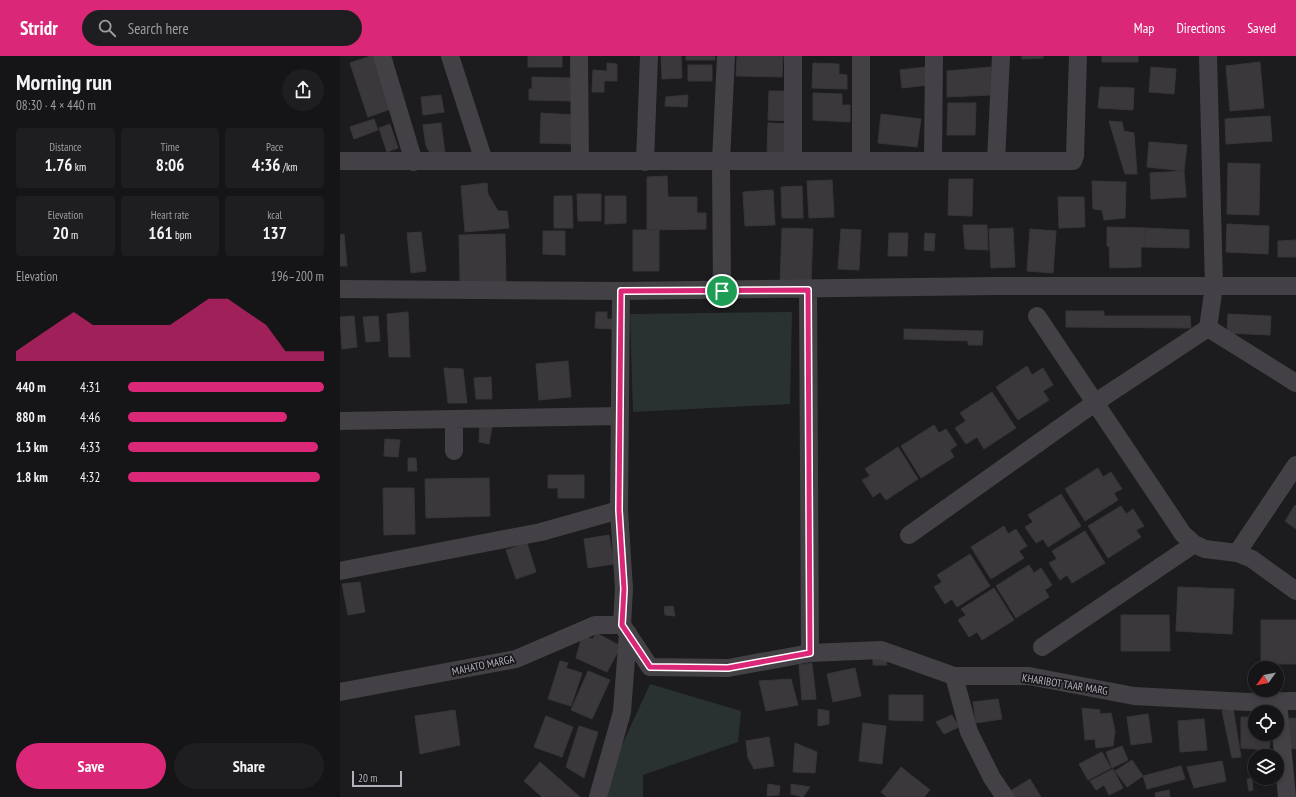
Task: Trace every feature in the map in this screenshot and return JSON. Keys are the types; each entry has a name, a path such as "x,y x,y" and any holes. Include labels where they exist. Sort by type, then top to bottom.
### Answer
{"street":[{"path":"382,56 414,162"},
{"path":"450,56 484,162"},
{"path":"579,56 580,161"},
{"path":"645,162 649,56"},
{"path":"722,291 721,161 726,56"},
{"path":"793,56 793,161"},
{"path":"861,56 861,161"},
{"path":"933,161 934,56"},
{"path":"996,161 1001,56"},
{"path":"340,161 1073,161 1075,156 1078,56"},
{"path":"909,535 1096,402 1208,328 1214,286 1208,56"},
{"path":"340,289 722,291 996,286 1296,286"},
{"path":"808,290 810,653"},
{"path":"598,797 622,712 625,629 619,510 621,291"},
{"path":"1037,316 1183,534 1194,544 1205,549 1237,553 1252,560 1296,591"},
{"path":"1208,328 1296,383"},
{"path":"340,421 620,416"},
{"path":"454,419 454,451"},
{"path":"1237,553 1296,465"},
{"path":"340,571 541,532 619,510"},
{"path":"1042,647 1194,544"},
{"name":"MAHATO MARGA","path":"340,692 516,659 595,625 625,629"},
{"name":"KHARIBOT TAAR MARG","path":"625,629 650,667 728,668 810,653 881,650 954,676 1029,676 1134,696 1248,702 1296,701"},
{"path":"954,676 969,732 992,778 1005,797"},
{"path":"1278,701 1287,797"}],"shaded area":[{"path":"792,312 790,404 633,412 630,314"},
{"path":"650,684 741,711 738,742 643,775 643,797 608,797 606,780"}],"building":[{"path":"373,56 391,109 368,117 350,63"},
{"path":"528,56 562,56 562,67 528,67"},
{"path":"661,56 681,56 682,78 662,79"},
{"path":"686,56 715,56 715,60 686,60"},
{"path":"737,56 783,56 782,77 736,76"},
{"path":"1022,56 1043,56 1043,58 1022,59"},
{"path":"1102,56 1138,56 1138,62 1102,62"},
{"path":"1260,62 1264,108 1230,111 1226,66"},
{"path":"607,63 617,64 617,81 604,81 604,92 592,92 593,70 607,71"},
{"path":"813,63 839,64 839,74 847,75 847,89 812,88"},
{"path":"688,65 712,65 712,81 688,81"},
{"path":"926,67 929,85 902,88 900,70"},
{"path":"991,67 991,95 947,97 947,71"},
{"path":"1151,67 1176,69 1174,94 1149,92"},
{"path":"532,77 571,78 571,101 529,100 529,89 532,89"},
{"path":"1100,87 1134,88 1133,110 1098,108"},
{"path":"769,91 791,91 790,121 768,120"},
{"path":"813,93 842,94 842,105 850,105 850,122 813,120"},
{"path":"441,95 444,112 423,115 421,97"},
{"path":"688,95 687,107 665,106 666,97"},
{"path":"948,103 976,103 975,135 947,135"},
{"path":"541,113 575,115 574,144 540,143"},
{"path":"881,114 921,119 917,147 878,143"},
{"path":"1270,116 1272,141 1226,144 1225,119"},
{"path":"374,119 378,130 354,139 350,127"},
{"path":"1109,121 1122,122 1124,131 1134,133 1137,174 1125,174"},
{"path":"441,123 445,153 435,154 429,151 426,146 423,125"},
{"path":"768,123 791,124 790,153 767,153"},
{"path":"390,124 398,148 387,152 379,128"},
{"path":"1149,142 1187,145 1184,171 1147,167"},
{"path":"1228,163 1260,164 1259,215 1227,214"},
{"path":"1184,171 1186,197 1151,199 1150,173"},
{"path":"667,176 668,197 697,197 697,213 706,213 706,229 647,230 647,177"},
{"path":"949,179 973,179 972,216 948,215"},
{"path":"832,180 834,217 809,218 807,181"},
{"path":"1092,181 1126,182 1125,218 1104,220 1102,210 1093,209"},
{"path":"487,183 488,194 498,211 507,211 509,228 465,232 461,186"},
{"path":"802,186 803,218 782,218 781,187"},
{"path":"773,190 775,225 745,226 743,192"},
{"path":"577,194 601,194 601,221 578,221"},
{"path":"554,196 572,196 573,228 554,228"},
{"path":"605,196 626,196 626,223 605,224"},
{"path":"1058,197 1084,197 1085,227 1059,228"},
{"path":"1227,224 1269,226 1268,254 1226,252"},
{"path":"963,225 987,225 988,250 965,249"},
{"path":"1107,227 1145,228 1145,247 1141,247 1141,267 1110,268 1109,246 1107,246"},
{"path":"782,228 813,229 811,284 780,283"},
{"path":"1013,228 1015,267 991,268 989,229"},
{"path":"1145,228 1189,230 1189,248 1145,247"},
{"path":"841,229 861,230 859,270 838,269"},
{"path":"1030,229 1056,231 1053,273 1027,271"},
{"path":"633,230 659,230 659,271 633,271"},
{"path":"543,231 565,231 565,255 543,254"},
{"path":"421,232 426,271 411,273 407,233"},
{"path":"889,233 908,233 907,256 888,256"},
{"path":"925,233 935,234 934,251 924,250"},
{"path":"344,234 347,266 340,266 340,235"},
{"path":"505,234 506,282 460,283 459,235"},
{"path":"1296,240 1296,257 1278,257 1278,241"},
{"path":"1066,311 1104,311 1104,316 1190,316 1191,328 1066,327"},
{"path":"408,312 410,357 389,357 387,314"},
{"path":"596,312 607,312 607,319 615,319 614,329 595,328"},
{"path":"1228,314 1271,316 1270,335 1227,333"},
{"path":"354,316 357,347 342,349 340,317"},
{"path":"378,316 380,341 366,342 363,317"},
{"path":"904,329 983,331 982,345 968,345 968,341 904,339"},
{"path":"568,361 571,397 539,400 536,364"},
{"path":"1027,366 1032,375 1043,368 1053,385 1043,391 1049,400 1018,420 996,387"},
{"path":"444,368 463,369 467,403 448,403"},
{"path":"491,377 492,399 476,399 474,378"},
{"path":"992,392 1016,428 984,449 977,437 966,444 955,428 966,421 960,413"},
{"path":"480,423 492,427 489,444 479,442"},
{"path":"934,425 939,433 946,429 957,445 950,450 954,457 921,478 901,446"},
{"path":"385,439 400,440 398,457 384,456"},
{"path":"898,447 918,479 886,500 880,492 873,497 862,480 870,476 865,469"},
{"path":"408,458 416,458 417,471 408,471"},
{"path":"1098,468 1103,477 1111,472 1122,489 1114,493 1118,500 1085,521 1065,489"},
{"path":"548,475 584,475 584,498 558,498 558,488 548,488"},
{"path":"489,478 490,516 426,518 425,479"},
{"path":"383,488 414,488 415,534 384,535"},
{"path":"1061,494 1081,526 1048,547 1043,539 1036,543 1025,527 1033,522 1028,515"},
{"path":"1295,505 1296,506 1296,529 1285,521"},
{"path":"1121,506 1126,514 1133,509 1144,526 1136,530 1141,537 1108,558 1088,526"},
{"path":"1004,526 1008,534 1016,529 1027,546 1019,551 1024,558 991,579 971,547"},
{"path":"1085,531 1105,563 1072,583 1067,575 1060,580 1049,563 1057,559 1052,551"},
{"path":"609,535 614,564 588,568 584,539"},
{"path":"527,543 536,572 516,579 506,550"},
{"path":"970,554 990,586 957,607 952,599 945,604 934,587 942,582 937,575"},
{"path":"1029,565 1034,573 1041,568 1052,585 1045,590 1049,597 1016,618 996,586"},
{"path":"360,582 365,612 348,615 342,584"},
{"path":"1178,587 1234,589 1232,634 1176,631"},
{"path":"994,588 1014,620 982,640 977,632 969,637 958,620 966,615 961,609"},
{"path":"673,606 675,616 665,615 664,607"},
{"path":"1121,615 1169,615 1170,651 1121,651"},
{"path":"1261,620 1296,620 1296,664 1284,664 1284,661 1261,661"},
{"path":"596,633 621,646 607,672 576,658 582,636 593,639"},
{"path":"885,654 887,665 873,665 873,655"},
{"path":"560,661 568,663 566,668 582,673 571,706 548,699"},
{"path":"812,663 816,699 802,700 799,665"},
{"path":"855,668 861,696 833,702 827,674"},
{"path":"588,671 610,680 592,719 571,710"},
{"path":"791,679 798,705 766,711 759,681"},
{"path":"889,695 923,695 923,721 889,720"},
{"path":"998,699 1002,719 976,723 973,702"},
{"path":"1082,708 1100,710 1100,714 1111,713 1115,731 1113,746 1096,748 1095,739 1085,740"},
{"path":"1233,708 1241,757 1232,758 1222,711"},
{"path":"818,709 829,711 829,724 818,726"},
{"path":"455,710 460,745 420,754 415,716"},
{"path":"1148,714 1152,742 1131,745 1127,717"},
{"path":"952,715 959,727 944,734 936,722"},
{"path":"546,716 573,727 562,757 534,747"},
{"path":"1241,717 1248,717 1248,741 1270,741 1269,749 1241,748"},
{"path":"1296,718 1296,749 1286,748 1285,719"},
{"path":"1204,719 1207,750 1180,752 1178,721"},
{"path":"863,723 886,726 882,764 859,761"},
{"path":"579,726 598,732 584,778 566,767"},
{"path":"769,737 774,766 754,769 748,758 746,741"},
{"path":"795,743 817,752 815,773 793,772"},
{"path":"1122,746 1128,760 1112,768 1106,752"},
{"path":"1102,752 1111,768 1088,780 1079,764"},
{"path":"1132,760 1143,776 1127,787 1115,771"},
{"path":"1222,761 1226,781 1194,788 1187,767"},
{"path":"540,762 580,797 542,797 524,781"},
{"path":"1181,766 1185,779 1147,789 1143,776"},
{"path":"901,767 930,790 924,797 887,797 881,792"},
{"path":"1113,769 1123,788 1109,795 1104,785 1096,790 1090,781"},
{"path":"1030,779 1041,797 1009,797 1007,793"},
{"path":"768,784 780,786 779,795 767,796"},
{"path":"791,784 810,787 803,797 791,794"},
{"path":"1248,785 1253,785 1253,790 1249,791"},
{"path":"1169,790 1170,797 1156,797 1155,793"}],"route":[{"path":"808,290 810,653 728,668 650,667 622,625 624,589 619,510 621,291 722,291 808,290"}]}
